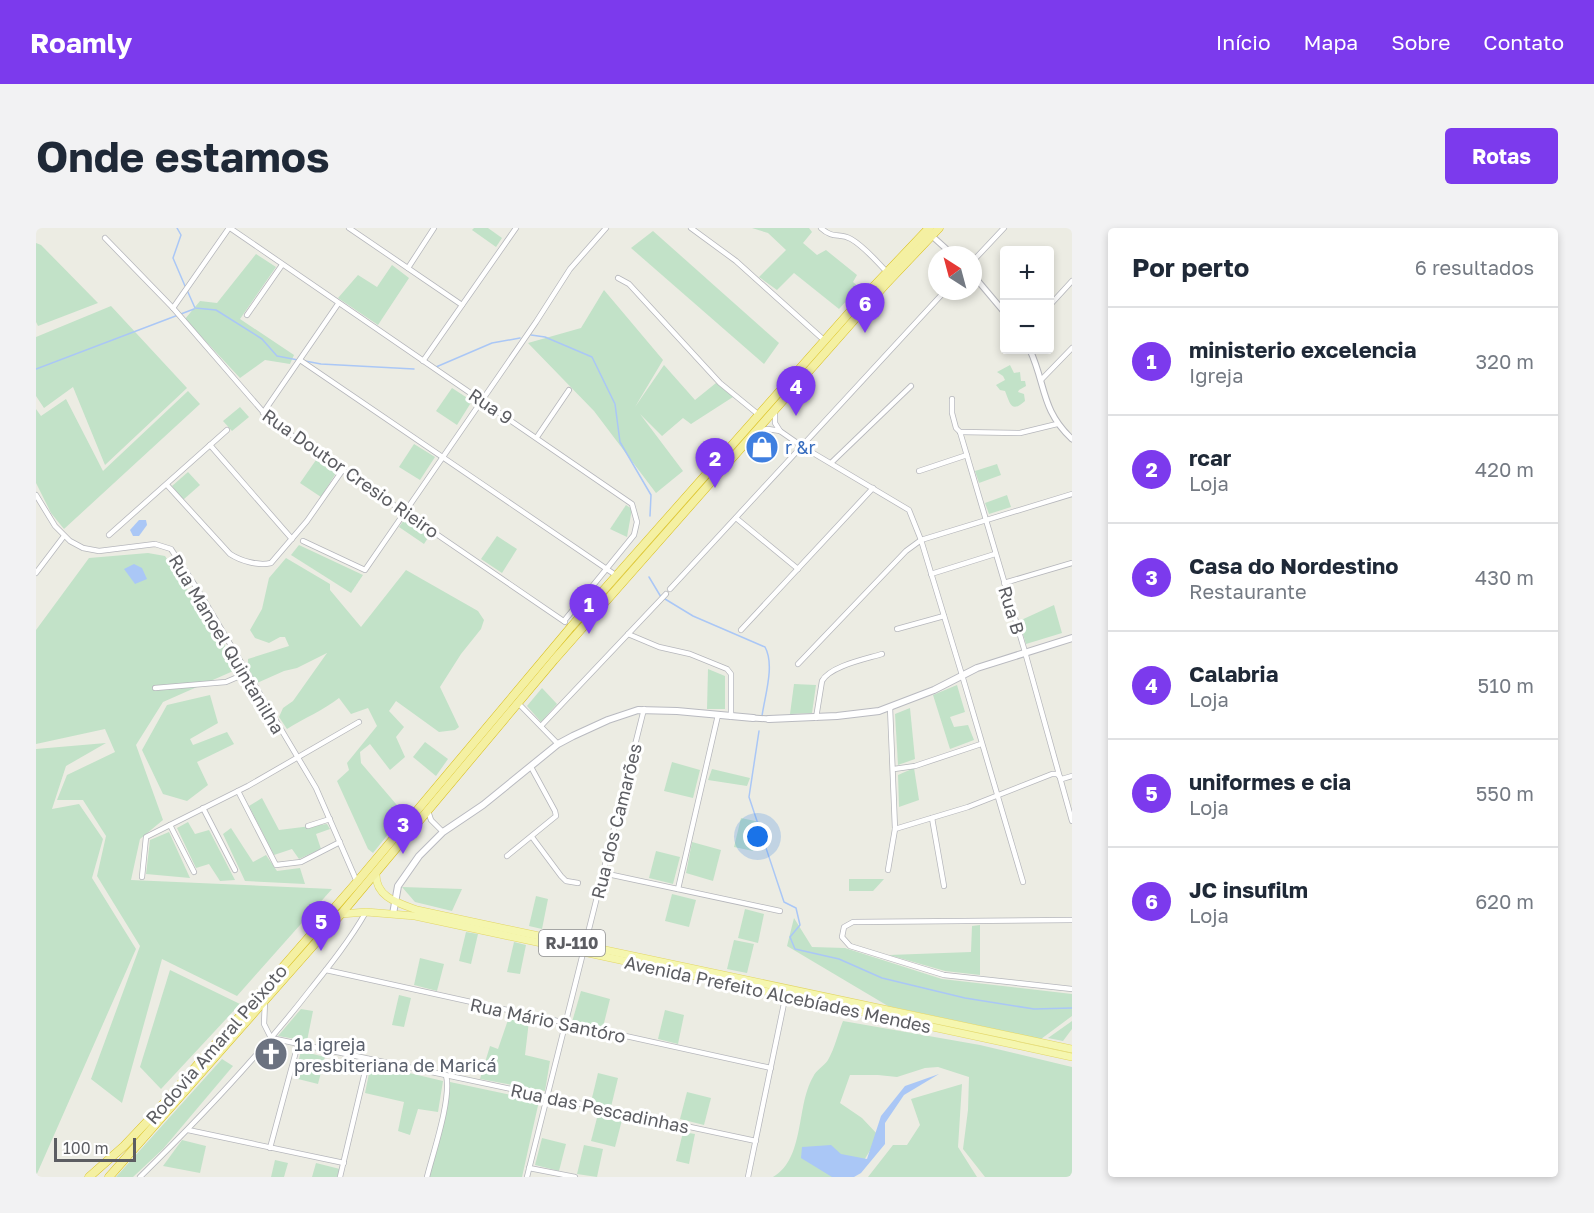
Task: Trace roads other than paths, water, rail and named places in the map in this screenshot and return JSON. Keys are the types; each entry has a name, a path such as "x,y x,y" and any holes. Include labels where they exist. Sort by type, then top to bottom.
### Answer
{"highway":[{"name":"Rodovia Amaral Peixoto","path":"89,1177 124,1146 158,1110 357,882 571,627 825,341 887,272 930,232 939,228"},
{"name":"Rodovia Amaral Peixoto","path":"109,1177 266,1001 518,703 930,232"}],"main road":[{"path":"769,719 816,718 868,713 934,690 977,668 1072,638"},
{"path":"393,914 398,886 419,856 443,832 483,805 558,744 608,720 644,709 753,718"},
{"path":"376,873 375,882 379,890 394,902"},
{"name":"Avenida Prefeito Alcebíades Mendes","path":"394,902 430,916"},
{"name":"Avenida Prefeito Alcebíades Mendes","path":"341,914 366,912 430,916 1072,1057"},
{"name":"Avenida Prefeito Alcebíades Mendes","path":"787,993 1072,1049"}],"street":[{"name":"Rua 9","path":"230,228 338,304 537,437 635,507 636,530 608,569 564,621"},
{"path":"176,313 230,228"},
{"path":"351,228 462,305"},
{"path":"408,268 434,228"},
{"path":"423,361 516,228"},
{"path":"303,541 365,570 570,269 606,228"},
{"path":"691,228 736,261 825,341"},
{"path":"821,228 830,236 844,236 854,240 887,272"},
{"path":"982,252 1005,228"},
{"path":"930,232 944,246"},
{"name":"Rua Doutor Cresio Rieiro","path":"105,238 176,313 271,421 571,627"},
{"path":"247,315 282,265"},
{"path":"618,278 629,284 720,383 759,415"},
{"path":"1054,301 1072,281"},
{"path":"982,286 1000,307"},
{"path":"670,589 937,300"},
{"path":"263,413 338,304"},
{"path":"1041,380 1072,348"},
{"path":"1031,354 1047,404 1057,424 1072,439"},
{"path":"300,360 617,576"},
{"path":"831,463 911,386"},
{"path":"537,437 569,390"},
{"name":"Rua B","path":"951,399 952,413 960,432 1025,652 1072,821"},
{"path":"776,409 774,420 780,431"},
{"path":"960,432 1020,433 1057,424"},
{"path":"757,431 768,429 780,431 909,510 921,540 1023,882"},
{"path":"109,535 227,430"},
{"path":"210,445 292,539"},
{"path":"919,471 967,455"},
{"path":"167,485 224,548 235,557 259,564 268,564 319,506 342,471"},
{"path":"741,630 873,488"},
{"path":"798,664 906,551 921,540 1072,494"},
{"name":"Rua Manoel Quintanilha","path":"36,496 64,536 91,551 154,544 171,549 198,590 316,788 357,882"},
{"path":"736,518 798,569"},
{"path":"36,573 64,536"},
{"path":"931,574 995,554"},
{"path":"1004,584 1072,563"},
{"path":"541,726 666,594"},
{"path":"897,629 944,616"},
{"path":"628,634 659,647 690,654 727,669 731,674 731,717"},
{"path":"816,718 824,676 849,664 882,654"},
{"path":"155,687 226,682 247,673"},
{"path":"518,703 558,744"},
{"path":"888,870 895,829 890,707"},
{"name":"Rua dos Camarões","path":"526,1177 644,709"},
{"path":"678,889 718,715"},
{"path":"753,718 769,719"},
{"path":"142,876 146,837 238,791 359,722"},
{"path":"894,769 915,766 981,744"},
{"path":"507,855 555,819 556,814 531,767"},
{"path":"895,829 968,807 1052,774 1057,774 1062,779 1072,776"},
{"path":"238,791 276,865 301,862 340,842"},
{"path":"203,808 235,870"},
{"path":"425,814 443,832"},
{"path":"932,818 944,886"},
{"path":"308,826 330,819"},
{"path":"170,825 194,872"},
{"path":"532,837 561,876 566,881 578,883"},
{"path":"603,873 780,911"},
{"path":"140,1177 188,1130 271,1038 326,970 366,912"},
{"path":"1072,920 853,922 844,927 842,937 850,946 858,949 944,975 1072,989"},
{"name":"Rua Mário Santóro","path":"326,970 771,1068"},
{"path":"748,1177 787,993"},
{"path":"266,1001 264,1024 271,1038"},
{"name":"Rua das Pescadinhas","path":"271,1038 756,1141"},
{"path":"270,1148 298,1044"},
{"path":"340,1177 368,1059"},
{"path":"427,1177 445,1105 446,1075"},
{"path":"188,1130 344,1163"},
{"path":"529,1168 575,1177"}],"water":[{"path":"139,520 146,520 147,525 139,536 133,536 130,530"},
{"path":"134,564 142,568 147,579 135,584 124,569"},
{"path":"939,1074 904,1095 885,1123 885,1144 861,1173 854,1177 832,1177 801,1158 802,1147 831,1145 841,1154 867,1159 881,1116 905,1086"}],"waterway":[{"path":"177,228 181,235 173,258 185,286"},
{"path":"187,290 195,308 216,310 262,339 277,356 298,360"},
{"path":"36,369 194,309"},
{"path":"531,335 545,337 592,357 615,404 620,442 651,495 650,516"},
{"path":"436,367 492,343 520,338"},
{"path":"305,361 321,364 414,369"},
{"path":"649,577 661,597"},
{"path":"665,599 693,616 765,647 768,654 769,671 762,716"},
{"path":"759,731 749,797 784,902 796,908 800,925 790,937 795,949 839,959 882,978 965,998 1034,1009 1072,1008"}],"place":[{"name":"JC insufilm","path":"865,333"},
{"name":"Calabria","path":"796,416"},
{"name":"r &r","path":"762,447"},
{"name":"rcar","path":"715,488"},
{"name":"ministerio excelencia","path":"589,634"},
{"name":"Casa do Nordestino","path":"403,854"},
{"name":"uniformes e cia","path":"321,951"},
{"name":"1a igreja presbiteriana de Maricá","path":"271,1054"}]}
